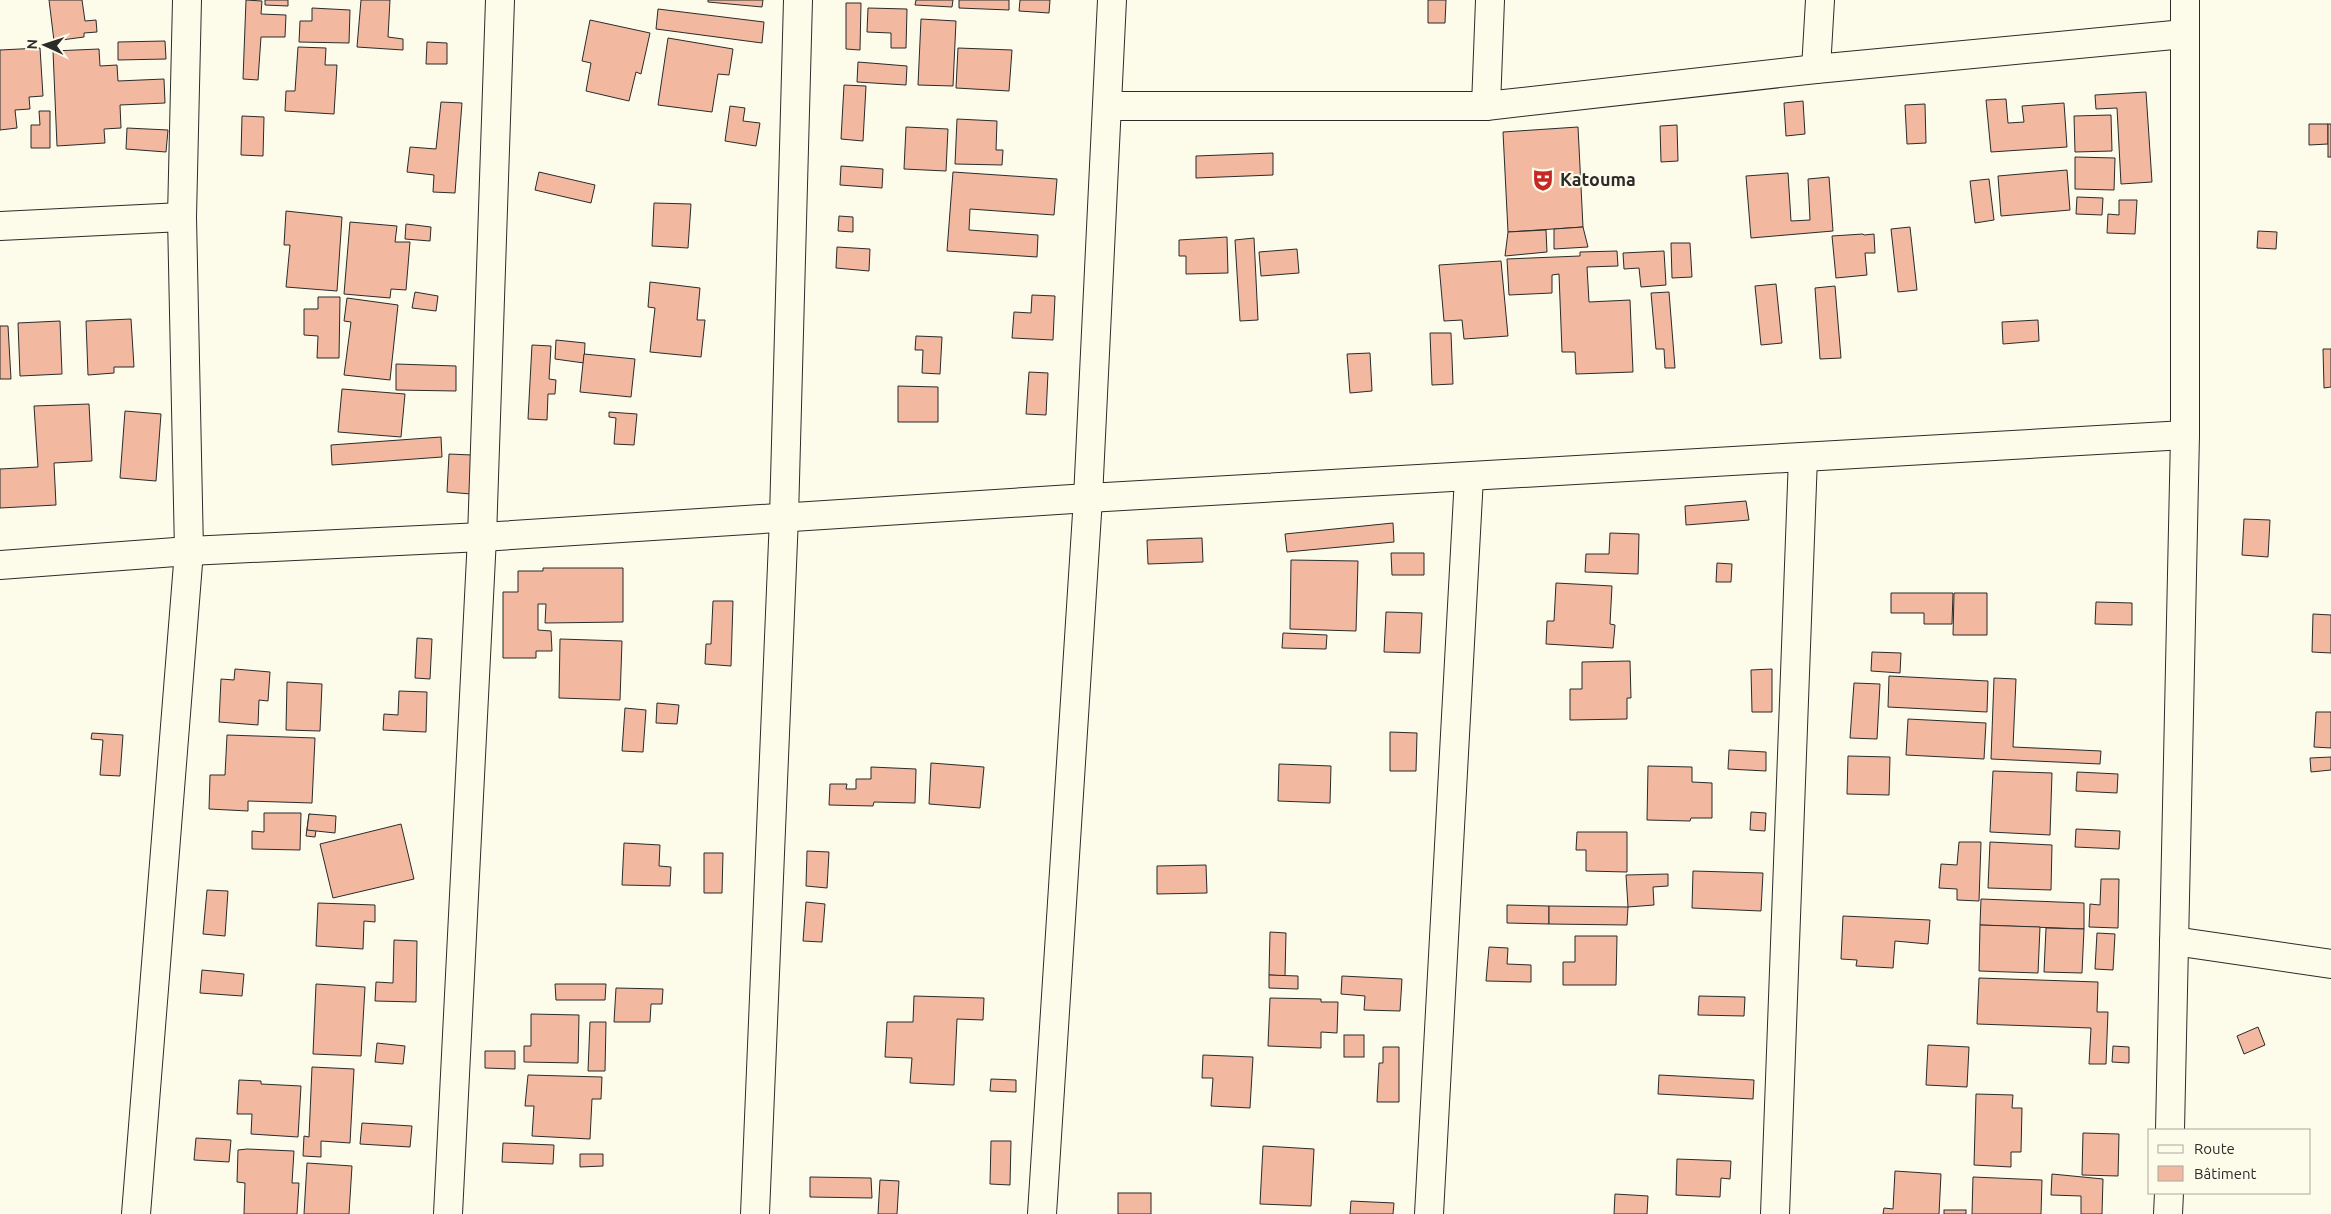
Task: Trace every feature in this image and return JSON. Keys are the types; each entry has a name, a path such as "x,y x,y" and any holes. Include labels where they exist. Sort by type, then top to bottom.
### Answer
{"street":[{"path":"136,1214 189,551 182,217 187,0"},
{"path":"448,1214 482,537 500,0"},
{"path":"755,1214 784,517 798,0"},
{"path":"1042,1214 1088,498 1112,0"},
{"path":"1486,106 1490,0"},
{"path":"1816,69 1820,0"},
{"path":"2170,1129 2185,435 2185,0"},
{"path":"1107,106 1486,106 1816,69 2184,34"},
{"path":"0,226 182,217"},
{"path":"0,565 189,551 482,537 1088,498 2185,435"},
{"path":"1775,1214 1803,457"},
{"path":"1429,1214 1469,477"},
{"path":"2174,941 2331,964"},
{"path":"2168,1214 2169,1194"}],"building":[{"path":"49,0 82,0 85,21 96,20 97,32 84,33 84,37 54,41"},
{"path":"246,0 262,1 261,14 286,15 285,37 261,37 258,80 243,79"},
{"path":"265,0 288,0 288,6 265,5"},
{"path":"361,0 390,0 388,37 403,39 403,50 357,47"},
{"path":"708,0 763,0 762,7 708,2"},
{"path":"916,0 953,0 952,7 915,5"},
{"path":"959,0 1009,0 1009,10 959,8"},
{"path":"1020,0 1050,0 1049,13 1019,11"},
{"path":"1428,0 1446,0 1445,23 1428,23"},
{"path":"846,3 861,3 860,50 846,49"},
{"path":"312,8 350,10 349,43 299,42 300,21 312,21"},
{"path":"868,8 907,9 906,48 891,48 891,33 867,32"},
{"path":"658,9 764,22 762,43 656,29"},
{"path":"921,19 956,21 953,86 918,85"},
{"path":"590,20 650,33 641,74 636,72 629,101 586,91 591,63 582,61"},
{"path":"668,38 733,49 729,75 718,74 712,112 658,105"},
{"path":"165,41 166,59 118,60 118,42"},
{"path":"427,42 447,43 447,64 426,64"},
{"path":"298,47 326,48 325,65 337,65 334,114 285,111 286,91 295,91"},
{"path":"40,48 43,96 29,97 30,109 15,110 17,128 0,130 0,50"},
{"path":"958,48 1012,50 1009,91 956,88"},
{"path":"99,49 100,66 117,65 118,81 164,79 165,103 120,105 121,128 104,129 105,143 57,146 53,51"},
{"path":"858,62 907,66 906,85 857,82"},
{"path":"844,85 866,86 863,141 841,139"},
{"path":"2146,92 2152,182 2121,184 2117,108 2096,109 2095,95"},
{"path":"2006,99 2008,123 2024,122 2022,106 2064,103 2067,147 1991,152 1986,100"},
{"path":"1803,101 1805,134 1786,136 1784,103"},
{"path":"441,102 462,103 455,193 433,192 434,175 407,172 410,147 436,149"},
{"path":"1925,104 1926,143 1907,144 1905,105"},
{"path":"730,106 745,108 743,121 760,123 756,146 725,141"},
{"path":"39,111 50,111 50,148 31,148 31,125 40,125"},
{"path":"2111,115 2112,151 2075,152 2074,116"},
{"path":"242,116 264,117 263,156 241,155"},
{"path":"957,119 997,121 996,150 1003,150 1002,165 955,164"},
{"path":"2309,124 2328,124 2328,144 2309,145"},
{"path":"2328,124 2331,124 2331,157 2328,157"},
{"path":"1677,125 1678,161 1661,162 1660,126"},
{"path":"906,127 948,129 946,171 904,169"},
{"name":"Katouma","path":"1578,127 1583,227 1508,232 1503,132"},
{"path":"127,128 168,130 166,152 126,149"},
{"path":"1273,153 1273,175 1196,178 1196,156"},
{"path":"2075,157 2115,158 2114,190 2075,189"},
{"path":"841,166 883,169 882,188 840,185"},
{"path":"2067,170 2070,210 2001,216 1998,176"},
{"path":"539,172 595,185 591,203 535,190"},
{"path":"953,172 1057,179 1054,215 970,209 969,230 1038,235 1037,257 947,251"},
{"path":"1788,173 1791,221 1810,220 1808,179 1829,177 1833,231 1751,238 1746,176"},
{"path":"1989,179 1994,220 1975,223 1970,181"},
{"path":"2077,197 2103,198 2102,215 2076,214"},
{"path":"2119,200 2137,200 2135,234 2107,233 2108,214 2119,215"},
{"path":"654,203 691,204 688,248 652,246"},
{"path":"286,211 342,217 337,291 286,287 290,245 284,245"},
{"path":"839,216 853,217 853,232 838,231"},
{"path":"350,222 397,226 395,242 410,242 406,290 391,289 390,298 344,294"},
{"path":"406,224 431,227 430,241 405,239"},
{"path":"1583,227 1588,247 1554,249 1554,229"},
{"path":"1910,227 1917,290 1898,292 1891,229"},
{"path":"1546,230 1547,252 1505,256 1508,232"},
{"path":"2258,231 2277,232 2276,249 2257,248"},
{"path":"1874,234 1875,253 1865,253 1867,275 1836,278 1832,236"},
{"path":"1227,237 1228,273 1186,274 1186,256 1179,256 1179,240"},
{"path":"1254,238 1258,320 1240,321 1235,240"},
{"path":"1671,243 1690,243 1692,277 1672,278"},
{"path":"837,247 870,249 869,271 836,268"},
{"path":"1297,249 1299,273 1261,276 1259,252"},
{"path":"1617,251 1618,266 1587,267 1589,302 1630,300 1633,372 1576,374 1575,352 1562,352 1559,274 1552,275 1552,293 1509,295 1507,259 1580,256 1580,252"},
{"path":"1664,251 1666,285 1641,287 1639,268 1624,269 1623,253"},
{"path":"1501,261 1508,336 1464,339 1462,320 1444,321 1439,265"},
{"path":"650,282 700,288 697,320 705,320 701,357 650,352 655,308 648,307"},
{"path":"1776,284 1782,343 1761,345 1755,286"},
{"path":"1835,286 1841,358 1820,359 1815,288"},
{"path":"415,292 438,296 436,311 412,308"},
{"path":"1669,292 1675,368 1665,368 1664,349 1656,349 1651,293"},
{"path":"1032,295 1055,296 1053,340 1012,338 1014,312 1031,313"},
{"path":"318,297 340,297 339,358 317,358 318,336 304,335 304,309 318,309"},
{"path":"347,298 398,305 390,380 344,375 351,322 344,321"},
{"path":"131,319 134,367 114,367 114,373 88,375 86,321"},
{"path":"2038,320 2039,341 2003,344 2002,322"},
{"path":"60,321 62,374 20,376 18,323"},
{"path":"0,326 8,326 11,379 0,379"},
{"path":"1430,333 1451,333 1453,384 1432,385"},
{"path":"916,336 942,337 940,374 922,373 923,350 915,350"},
{"path":"556,340 585,343 584,363 555,359"},
{"path":"532,345 551,346 549,379 556,380 555,394 548,394 547,420 528,419"},
{"path":"2323,349 2331,349 2331,387 2324,388"},
{"path":"1370,353 1372,391 1350,393 1347,354"},
{"path":"584,354 635,359 631,397 580,392"},
{"path":"396,364 456,366 456,391 396,390"},
{"path":"1029,372 1048,373 1046,415 1026,414"},
{"path":"898,386 938,387 938,422 898,422"},
{"path":"342,389 405,394 401,437 338,432"},
{"path":"89,404 92,461 54,463 56,505 0,508 0,469 38,467 34,406"},
{"path":"125,411 161,414 156,481 120,478"},
{"path":"609,412 637,414 634,445 614,444 616,418 609,417"},
{"path":"441,437 442,457 332,465 331,445"},
{"path":"449,454 472,455 471,494 447,492"},
{"path":"1746,501 1749,520 1686,525 1685,506"},
{"path":"2244,519 2270,520 2268,557 2242,555"},
{"path":"1393,523 1394,542 1287,552 1285,534"},
{"path":"1610,533 1639,534 1638,574 1585,572 1586,554 1609,554"},
{"path":"1202,538 1203,562 1148,564 1147,540"},
{"path":"1391,553 1424,553 1424,575 1392,575"},
{"path":"1291,560 1358,561 1356,631 1290,629"},
{"path":"1717,563 1732,564 1731,582 1716,582"},
{"path":"543,568 623,568 623,622 545,623 546,604 538,604 538,630 551,631 552,651 536,651 536,658 503,658 503,592 518,592 518,571 543,571"},
{"path":"1556,583 1612,586 1610,624 1615,625 1613,648 1546,644 1547,621 1554,621"},
{"path":"1891,593 1953,593 1952,624 1924,624 1924,613 1891,613"},
{"path":"1954,593 1987,593 1987,635 1953,635"},
{"path":"713,601 733,601 731,666 705,664 706,644 711,644"},
{"path":"2096,602 2132,603 2132,625 2095,624"},
{"path":"1386,612 1422,613 1420,653 1384,652"},
{"path":"2313,614 2331,615 2331,653 2312,652"},
{"path":"1283,633 1327,635 1326,649 1282,648"},
{"path":"417,638 432,639 430,679 415,678"},
{"path":"560,639 622,641 620,700 559,698"},
{"path":"1872,652 1901,653 1900,673 1871,671"},
{"path":"1630,661 1631,698 1627,698 1627,719 1570,720 1570,689 1582,689 1582,662"},
{"path":"235,669 270,672 268,701 259,700 258,725 219,722 221,679 234,680"},
{"path":"1772,669 1772,712 1752,712 1751,670"},
{"path":"1889,676 1988,681 1987,712 1888,707"},
{"path":"1994,678 2016,679 2013,747 2101,751 2100,764 1991,759"},
{"path":"287,682 322,684 320,731 286,730"},
{"path":"1854,683 1880,684 1877,739 1850,738"},
{"path":"399,691 427,692 426,732 383,730 384,714 398,715"},
{"path":"657,703 679,705 677,724 656,723"},
{"path":"625,708 646,710 643,752 622,751"},
{"path":"2316,712 2331,712 2331,748 2314,747"},
{"path":"1908,719 1986,723 1984,759 1906,755"},
{"path":"1390,732 1417,733 1416,771 1390,771"},
{"path":"92,733 123,735 120,776 100,775 103,740 91,739"},
{"path":"227,735 315,738 312,803 248,801 248,811 209,809 210,775 225,775"},
{"path":"1729,750 1766,752 1766,771 1728,769"},
{"path":"1848,756 1890,757 1889,795 1847,794"},
{"path":"2331,757 2331,770 2311,772 2310,758"},
{"path":"931,763 984,767 980,808 929,804"},
{"path":"1279,764 1331,766 1330,803 1278,801"},
{"path":"1648,766 1692,767 1692,782 1712,783 1712,818 1691,818 1690,821 1647,820"},
{"path":"871,767 916,769 915,803 874,802 873,806 829,805 830,784 847,784 846,789 856,789 856,779 871,779"},
{"path":"1993,771 2052,773 2050,835 1990,832"},
{"path":"2077,772 2118,774 2117,793 2076,791"},
{"path":"1751,812 1766,813 1765,831 1750,830"},
{"path":"264,813 301,813 300,850 252,849 252,831 264,832"},
{"path":"309,814 318,816 315,837 306,836"},
{"path":"309,814 336,816 335,833 307,830"},
{"path":"401,824 414,879 333,898 320,844"},
{"path":"2076,829 2120,831 2119,849 2075,847"},
{"path":"1577,832 1627,832 1627,872 1586,871 1586,850 1576,850"},
{"path":"1959,842 1981,842 1979,901 1957,900 1957,889 1939,888 1941,864 1957,865"},
{"path":"1990,842 2052,845 2051,890 1988,888"},
{"path":"624,843 660,845 659,866 671,867 670,886 622,885"},
{"path":"807,851 829,852 827,888 806,886"},
{"path":"704,853 723,853 722,893 704,893"},
{"path":"1206,865 1207,893 1157,894 1157,866"},
{"path":"1693,871 1763,873 1761,911 1692,908"},
{"path":"1668,874 1668,886 1653,887 1654,905 1628,907 1626,875"},
{"path":"2101,879 2119,879 2118,928 2089,927 2090,904 2100,905"},
{"path":"207,890 228,891 225,936 203,934"},
{"path":"1981,899 2084,903 2084,929 1980,925"},
{"path":"806,902 825,904 822,942 803,941"},
{"path":"318,903 375,905 375,922 364,921 363,949 316,946"},
{"path":"1507,905 1549,906 1549,924 1507,923"},
{"path":"1549,906 1628,907 1627,925 1549,924"},
{"path":"1843,916 1930,920 1928,944 1895,941 1893,968 1856,966 1857,960 1841,959"},
{"path":"1980,925 2040,927 2038,973 1979,971"},
{"path":"2046,928 2084,929 2082,973 2044,972"},
{"path":"1270,932 1286,933 1285,976 1269,975"},
{"path":"2097,933 2115,934 2113,970 2095,969"},
{"path":"1575,936 1617,936 1616,985 1563,985 1563,962 1575,962"},
{"path":"394,940 417,941 416,1002 375,1001 376,982 393,983"},
{"path":"1489,947 1508,948 1507,964 1531,965 1531,982 1486,981"},
{"path":"202,970 244,974 242,996 200,993"},
{"path":"1269,975 1298,976 1298,989 1269,988"},
{"path":"1342,976 1402,979 1400,1011 1364,1010 1365,996 1341,994"},
{"path":"1979,978 2098,982 2097,1012 2108,1012 2106,1064 2089,1064 2091,1028 1977,1024"},
{"path":"316,984 365,987 361,1056 313,1054"},
{"path":"555,984 606,984 605,1000 556,1000"},
{"path":"616,988 663,989 662,1004 651,1004 650,1022 614,1022"},
{"path":"914,996 984,998 983,1020 957,1019 954,1085 910,1083 912,1058 885,1057 887,1022 913,1022"},
{"path":"1699,996 1745,997 1744,1016 1698,1015"},
{"path":"1270,998 1321,999 1321,1002 1338,1002 1337,1033 1321,1032 1321,1048 1268,1046"},
{"path":"531,1014 579,1015 578,1063 524,1062 524,1046 531,1046"},
{"path":"590,1022 606,1022 605,1071 588,1071"},
{"path":"2258,1027 2265,1045 2244,1054 2237,1036"},
{"path":"1344,1035 1364,1035 1364,1057 1344,1057"},
{"path":"377,1043 405,1046 403,1064 375,1062"},
{"path":"1928,1045 1969,1047 1967,1087 1926,1085"},
{"path":"2113,1046 2129,1047 2129,1063 2112,1062"},
{"path":"1383,1047 1399,1047 1399,1102 1377,1102 1379,1063 1383,1063"},
{"path":"485,1051 515,1051 515,1069 485,1068"},
{"path":"1203,1055 1253,1057 1250,1108 1211,1106 1213,1078 1202,1078"},
{"path":"312,1067 354,1069 350,1143 321,1141 321,1157 303,1156 304,1136 309,1137"},
{"path":"528,1075 602,1077 601,1099 592,1099 590,1139 532,1136 534,1106 525,1106"},
{"path":"1659,1075 1754,1080 1753,1099 1658,1094"},
{"path":"991,1079 1016,1080 1016,1092 990,1091"},
{"path":"239,1080 261,1081 261,1084 301,1086 298,1137 251,1134 252,1114 237,1114"},
{"path":"1976,1094 2013,1095 2012,1108 2022,1108 2021,1152 2011,1152 2011,1167 1974,1165"},
{"path":"362,1123 412,1126 410,1147 360,1144"},
{"path":"2083,1133 2119,1134 2118,1176 2082,1175"},
{"path":"196,1138 231,1140 229,1162 194,1160"},
{"path":"991,1141 1011,1141 1010,1185 990,1184"},
{"path":"503,1143 554,1145 553,1164 502,1162"},
{"path":"1263,1146 1314,1149 1311,1206 1260,1204"},
{"path":"238,1150 294,1151 292,1183 299,1183 297,1214 244,1214 245,1183 237,1182"},
{"path":"580,1154 603,1154 603,1166 580,1167"},
{"path":"1677,1159 1731,1161 1730,1179 1721,1178 1720,1197 1676,1195"},
{"path":"307,1163 352,1166 349,1214 304,1214"},
{"path":"1895,1171 1941,1174 1939,1214 1883,1214 1884,1208 1893,1209"},
{"path":"2052,1174 2103,1179 2102,1214 2081,1214 2081,1196 2051,1195"},
{"path":"810,1177 871,1178 872,1198 810,1197"},
{"path":"1973,1177 2042,1180 2041,1214 1972,1214"},
{"path":"880,1180 899,1181 897,1214 878,1214"},
{"path":"1118,1193 1151,1193 1151,1214 1118,1214"},
{"path":"1615,1194 1648,1196 1647,1214 1614,1214"},
{"path":"1351,1201 1394,1203 1393,1214 1350,1214"},
{"path":"1944,1210 1966,1210 1966,1214 1944,1214"}],"place":[{"name":"Katouma","path":"1543,180"}]}
